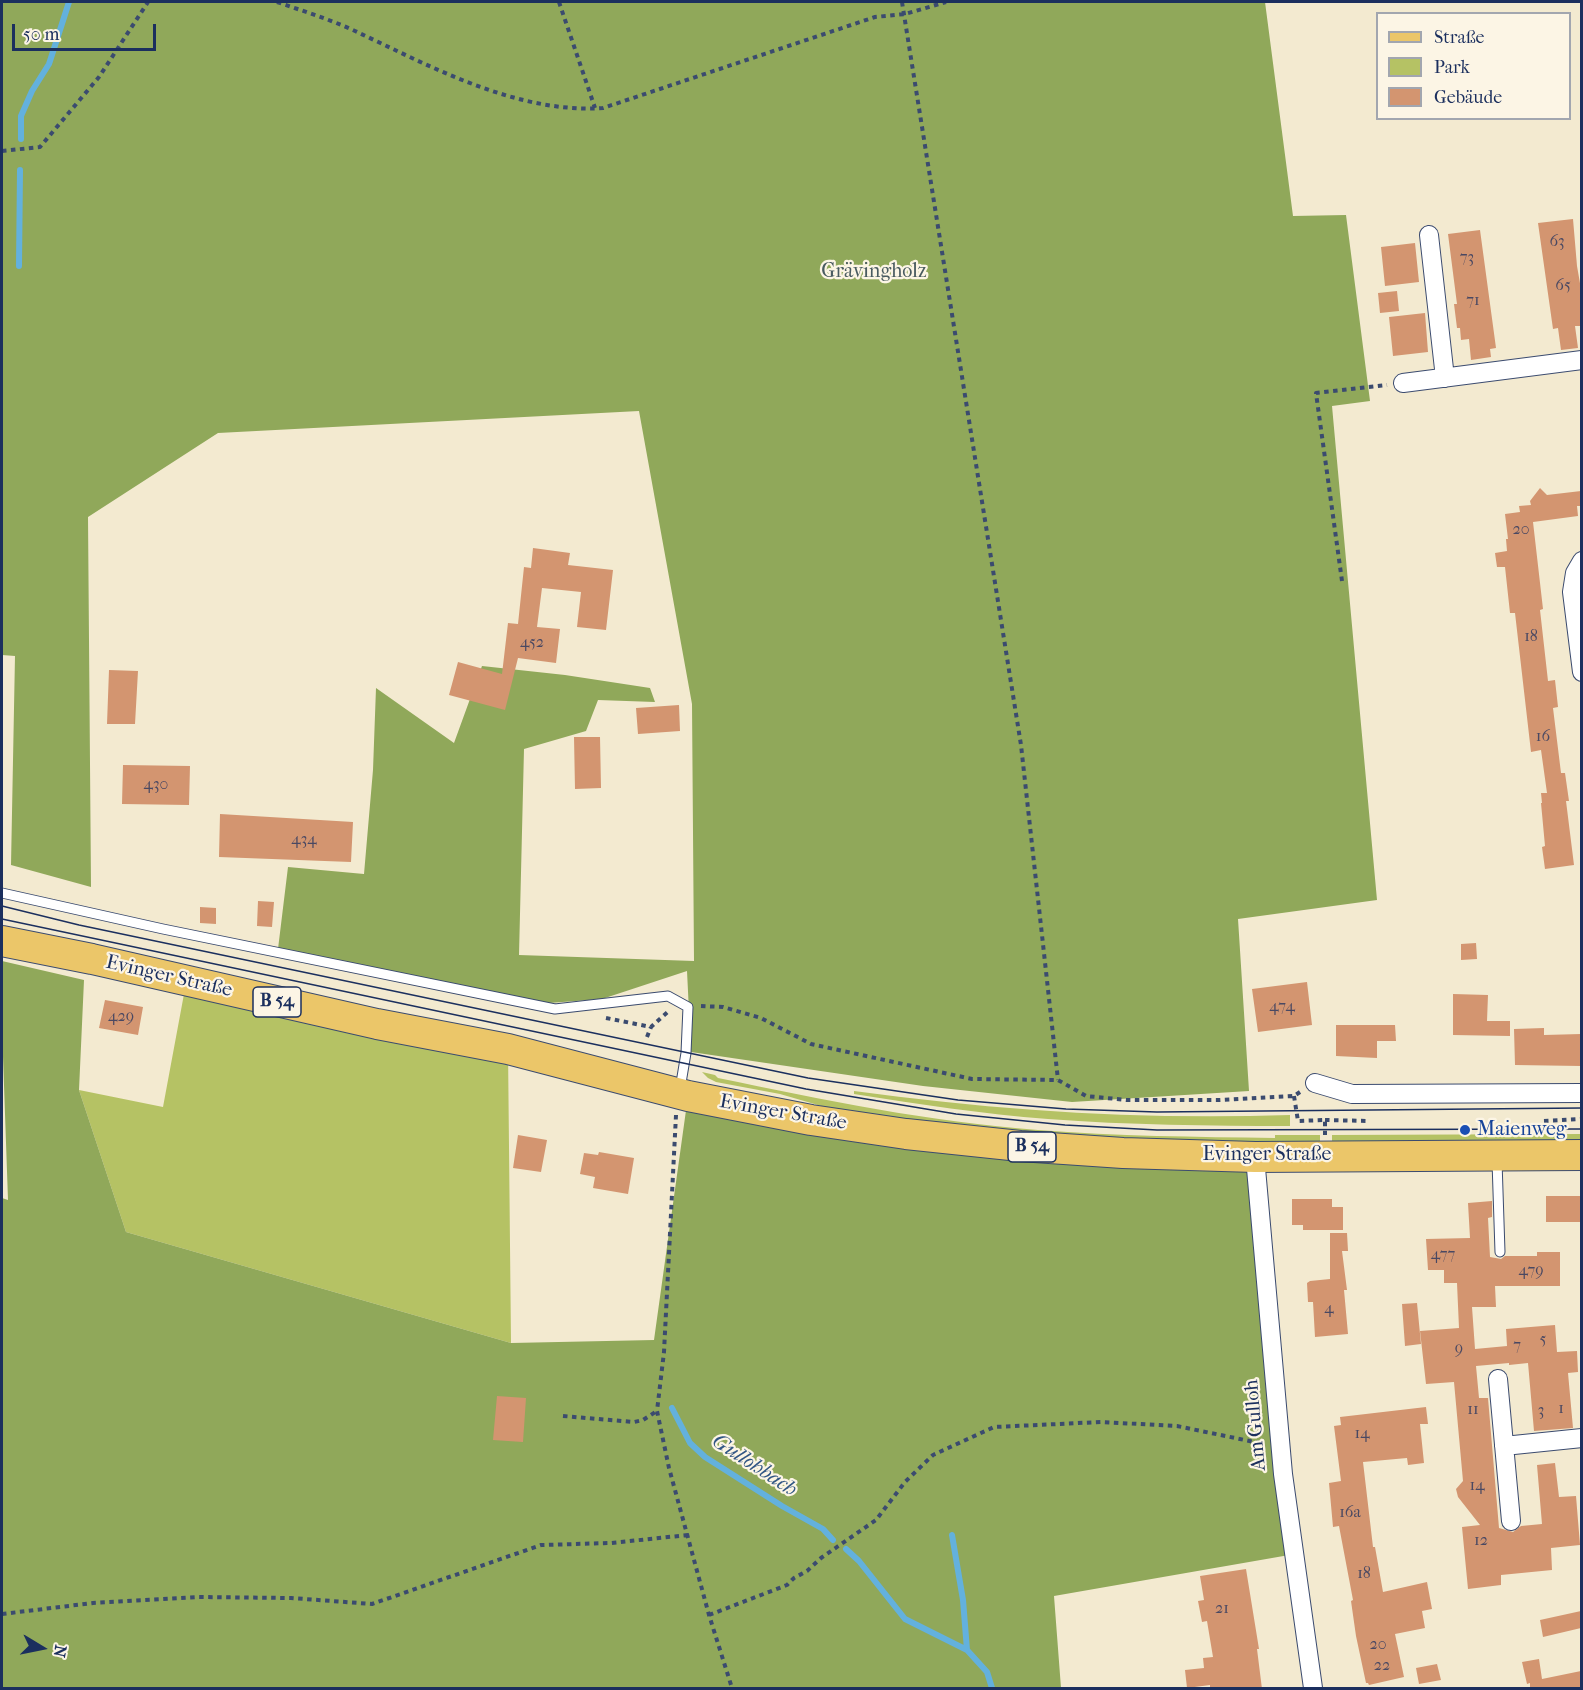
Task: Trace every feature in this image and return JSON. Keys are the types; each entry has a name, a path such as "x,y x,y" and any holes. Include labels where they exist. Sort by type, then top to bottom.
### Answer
{"main road":[{"name":"Evinger Straße","path":"2,941 92,959 377,1024 508,1049 678,1094 811,1120 977,1142 1123,1153 1255,1157 1581,1155"}],"street":[{"path":"1429,234 1445,378"},
{"path":"1403,383 1581,360"},
{"path":"1581,561 1575,573 1572,592 1581,672"},
{"path":"1315,1083 1352,1094 1581,1093"},
{"name":"Am Gulloh","path":"1255,1157 1281,1448 1313,1689"},
{"path":"1498,1379 1511,1521"},
{"path":"1504,1446 1581,1438"}],"lane":[{"path":"2,893 163,929 555,1009 668,996 688,1007 686,1053 678,1094"},
{"path":"1497,1155 1500,1252"}],"path":[{"path":"2,151 40,147 99,77 148,2"},
{"path":"277,2 329,20 428,65 520,100 577,110 603,108 875,17 905,14 946,2"},
{"path":"559,2 595,108"},
{"path":"902,2 1021,745 1058,1080"},
{"path":"1342,581 1316,393 1403,383"},
{"path":"688,1007 723,1007 762,1018 811,1044 972,1079 1058,1080 1086,1096 1127,1100 1220,1100 1294,1096 1315,1083"},
{"path":"647,1037 651,1027"},
{"path":"678,1094 664,1352 657,1411 669,1468 709,1616 732,1689"},
{"path":"1294,1096 1298,1121"},
{"path":"1544,1121 1581,1119"},
{"path":"1324,1120 1370,1121"},
{"path":"563,1416 634,1422 644,1420 657,1411"},
{"path":"709,1616 787,1585 876,1520 905,1482 933,1455 994,1427 1101,1422 1177,1426 1281,1448"},
{"path":"2,1614 93,1602 197,1597 291,1598 372,1604 541,1545 611,1543 688,1535"}],"green space":[{"name":"Grävingholz","path":"2,2 1265,2 1293,216 1346,215 1370,401 1332,406 1377,900 1238,919 1249,1091 1072,1102 923,1086 691,1052 687,971 602,999 549,1003 278,949 288,867 364,874 373,770 376,688 454,743 482,666 565,675 650,688 655,702 598,700 586,731 524,749 519,955 694,961 692,704 639,411 218,433 88,517 91,887 11,865 15,656 2,655"},
{"path":"2,961 84,980 79,1090 126,1232 511,1343 654,1340 688,1096 1255,1157 1295,1554 1054,1596 1061,1688 2,1688 2,1198 8,1200"},
{"path":"184,994 508,1049 511,1343 126,1232 79,1090 163,1107"},
{"path":"702,1072 718,1078 837,1102 957,1122 1068,1132 1156,1136 1275,1138 1275,1135 1320,1135 1320,1142 1222,1143 1035,1136 842,1112 780,1094 716,1082"},
{"path":"854,1091 1017,1109 1126,1115 1290,1115 1290,1126 1169,1125 1048,1119 926,1105 854,1094"},
{"path":"1581,1134 1582,1141 1332,1142 1332,1135"}],"building":[{"path":"1573,219 1581,289 1581,326 1575,326 1578,348 1561,350 1558,328 1553,329 1538,223"},
{"path":"1480,230 1496,348 1490,349 1491,357 1471,360 1469,339 1461,340 1460,328 1457,328 1454,304 1457,304 1448,234"},
{"path":"1415,243 1419,282 1385,286 1381,247"},
{"path":"1397,291 1399,311 1380,313 1378,293"},
{"path":"1425,313 1428,352 1393,356 1389,317"},
{"path":"1540,488 1547,495 1581,491 1581,506 1577,506 1578,516 1533,522 1548,681 1555,680 1558,707 1553,708 1561,773 1565,773 1569,801 1566,801 1574,865 1545,869 1542,847 1545,846 1541,793 1547,793 1541,750 1531,752 1515,613 1510,613 1505,567 1497,567 1495,553 1507,551 1505,514 1520,512 1519,506 1531,505 1530,501"},
{"path":"533,548 570,553 568,565 613,570 606,630 577,627 581,592 542,588 537,627 560,629 556,663 518,658 505,710 449,695 458,662 502,674 508,623 518,624 524,567 531,568"},
{"path":"109,670 138,671 135,724 107,724"},
{"path":"679,705 680,731 638,734 636,708"},
{"path":"574,737 600,737 601,788 575,789"},
{"path":"123,765 190,766 189,805 122,804"},
{"path":"220,814 353,822 351,862 219,857"},
{"path":"258,901 274,902 272,927 257,926"},
{"path":"200,907 216,908 216,924 200,923"},
{"path":"1476,943 1477,959 1461,960 1461,944"},
{"path":"1307,982 1312,1025 1258,1032 1252,989"},
{"path":"1453,994 1488,995 1487,1021 1510,1021 1510,1036 1453,1035"},
{"path":"105,1000 143,1007 138,1035 99,1028"},
{"path":"1336,1025 1395,1025 1396,1041 1377,1041 1377,1058 1336,1056"},
{"path":"1544,1028 1544,1035 1581,1034 1581,1066 1515,1065 1514,1029"},
{"path":"518,1135 547,1140 541,1172 513,1168"},
{"path":"599,1152 634,1158 628,1194 593,1188 595,1177 580,1174 584,1153 598,1155"},
{"path":"1546,1196 1581,1196 1581,1222 1546,1222"},
{"path":"1292,1199 1332,1199 1332,1207 1343,1207 1343,1230 1303,1230 1303,1225 1292,1225"},
{"path":"1492,1201 1492,1217 1488,1218 1490,1257 1501,1259 1505,1256 1537,1256 1537,1252 1560,1252 1560,1286 1495,1286 1496,1307 1472,1307 1475,1349 1507,1346 1506,1329 1555,1325 1557,1352 1577,1351 1578,1372 1568,1373 1573,1428 1534,1431 1528,1363 1476,1366 1479,1398 1488,1398 1499,1528 1513,1532 1521,1526 1542,1524 1537,1465 1555,1463 1559,1497 1576,1496 1580,1545 1551,1548 1552,1570 1501,1575 1501,1585 1468,1589 1462,1527 1480,1525 1458,1497 1456,1489 1463,1481 1454,1382 1426,1384 1420,1331 1459,1328 1457,1283 1444,1283 1444,1270 1428,1270 1426,1239 1470,1238 1468,1203"},
{"path":"1330,1233 1347,1233 1348,1251 1342,1251 1347,1290 1344,1290 1348,1334 1315,1337 1313,1302 1308,1302 1307,1283 1330,1279"},
{"path":"1417,1303 1421,1344 1405,1346 1402,1304"},
{"path":"497,1396 526,1398 523,1442 493,1440"},
{"path":"1426,1407 1428,1424 1420,1424 1424,1463 1408,1465 1407,1458 1363,1462 1373,1547 1375,1547 1383,1592 1427,1582 1432,1609 1422,1611 1425,1628 1395,1634 1404,1677 1369,1685 1366,1683 1356,1636 1351,1601 1353,1600 1339,1526 1333,1527 1329,1483 1341,1481 1334,1426 1341,1425 1340,1417"},
{"path":"1246,1569 1259,1649 1257,1649 1262,1689 1210,1689 1210,1685 1187,1688 1185,1670 1204,1668 1203,1658 1213,1657 1207,1621 1202,1622 1198,1601 1204,1600 1200,1576"},
{"path":"1581,1611 1581,1628 1543,1637 1540,1620"},
{"path":"1539,1659 1542,1679 1581,1671 1581,1687 1530,1689 1522,1662"},
{"path":"1437,1664 1441,1680 1419,1684 1416,1668"}],"waterway":[{"path":"21,139 21,116 32,91 49,64 69,2"},
{"path":"19,266 20,170"},
{"name":"Gullohbach","path":"672,1408 690,1443 705,1457 823,1529 833,1540"},
{"path":"952,1535 963,1600 967,1650"},
{"name":"Gullohbach","path":"846,1549 859,1561 905,1619 967,1650 987,1672 992,1688"}],"tram line":[{"path":"2,906 79,925 808,1078 958,1100 1066,1109 1157,1112 1582,1108"},
{"path":"2,919 806,1089 956,1114 1065,1125 1157,1130 1582,1129"}],"place":[{"name":"Maienweg","path":"1465,1130"}]}
